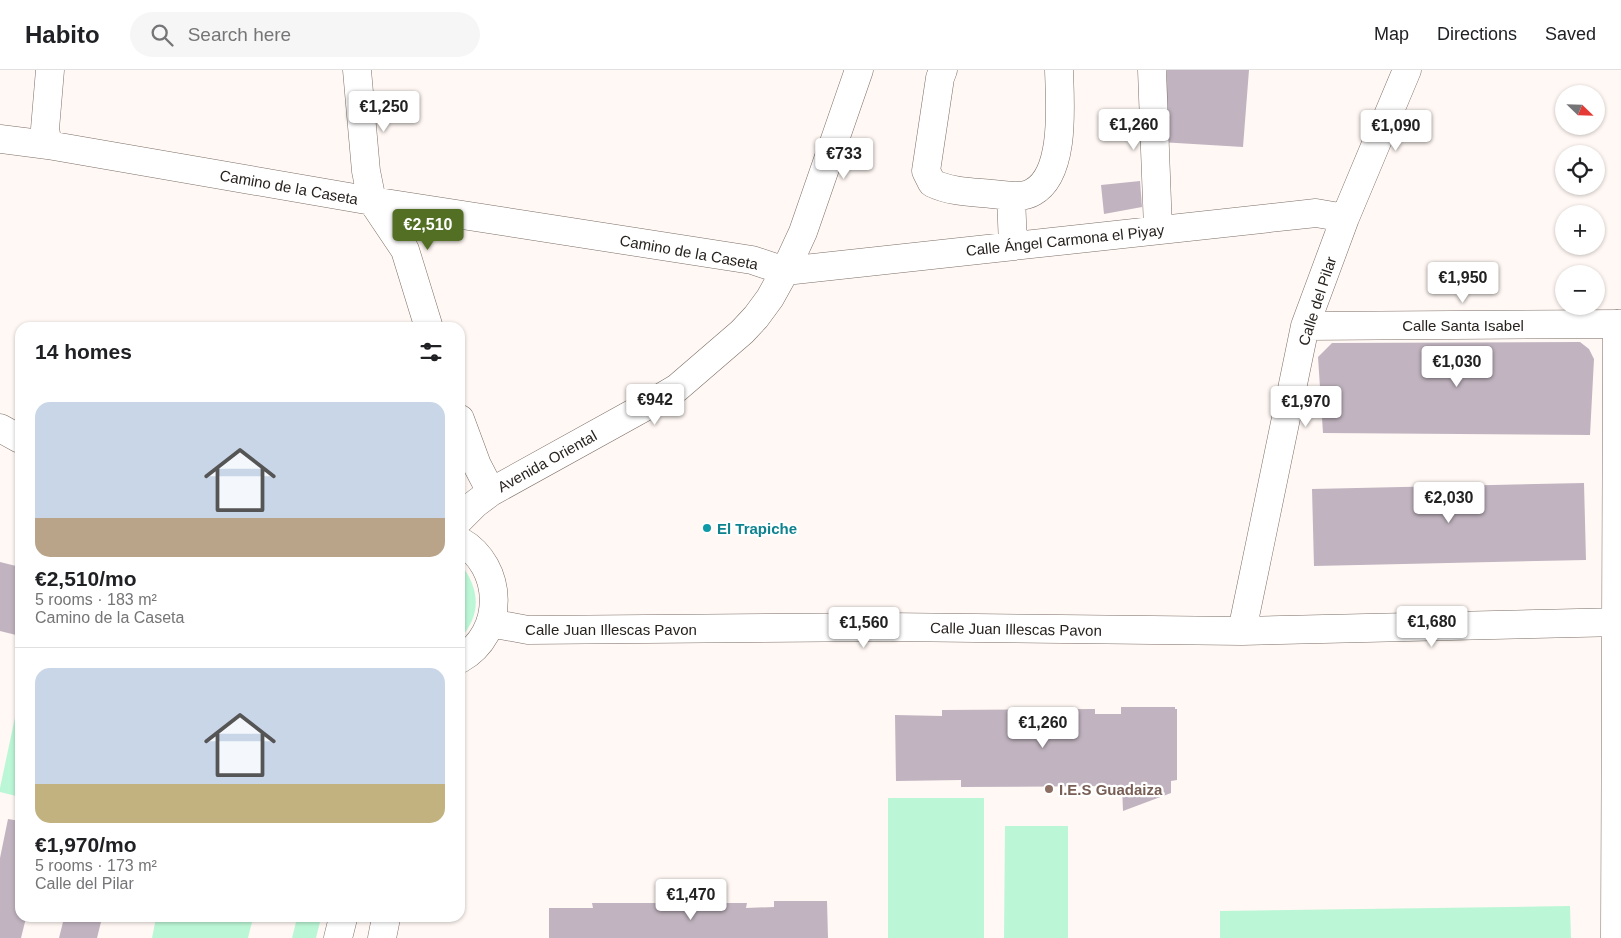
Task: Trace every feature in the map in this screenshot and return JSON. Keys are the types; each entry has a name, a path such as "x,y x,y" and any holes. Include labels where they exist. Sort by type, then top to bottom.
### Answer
{"street":[{"path":"48,145 45,129 50,70"},
{"path":"357,70 366,171 372,201 405,250 427,322"},
{"name":"Avenida Oriental","path":"465,514 491,492 676,388 742,332 770,298 794,254 859,70"},
{"path":"943,70 940,78 926,171 932,183 947,190 1011,196 1032,193 1045,183 1054,164 1060,116 1059,70"},
{"path":"1152,70 1158,229"},
{"name":"Calle del Pilar","path":"1242,631 1305,326 1345,218 1407,70"},
{"name":"Camino de la Caseta","path":"0,139 48,145 372,201 752,260 785,271"},
{"path":"1011,196 1013,246"},
{"name":"Calle Ángel Carmona el Piyay","path":"785,271 1316,213 1345,218"},
{"path":"1615,938 1618,802 1619,324"},
{"name":"Calle Santa Isabel","path":"1305,326 1619,324"},
{"path":"0,428 15,436"},
{"path":"465,433 477,465 491,492"},
{"path":"465,544 483,561 492,581 494,602 490,624 481,641 465,656"},
{"name":"Calle Juan Illescas Pavon","path":"490,624 528,630 889,627 1242,631 1618,622"},
{"path":"338,938 342,922"},
{"path":"382,938 385,922"}],"green space":[{"path":"465,570 472,582 476,601 475,611 465,633"},
{"path":"15,718 15,796 0,792"},
{"path":"888,798 984,798 984,938 888,938"},
{"path":"1005,826 1068,826 1068,938 1004,938"},
{"path":"1570,906 1571,938 1220,938 1220,911"},
{"path":"155,922 252,922 248,938 152,938"},
{"path":"296,922 320,922 316,938 292,938"}],"building":[{"path":"1167,70 1249,70 1243,147 1160,142"},
{"path":"1140,181 1142,207 1104,214 1101,185"},
{"path":"1580,342 1589,349 1594,359 1590,435 1323,433 1318,357 1332,343"},
{"path":"1584,483 1586,560 1314,566 1312,489"},
{"path":"0,562 15,566 15,635 0,631"},
{"path":"1121,707 1175,707 1177,709 1177,780 1171,781 1171,793 1123,811 1122,786 961,787 961,780 896,781 895,715 942,716 942,710 1095,709 1095,714 1121,714"},
{"path":"8,819 15,820 15,922 25,922 21,938 0,938 0,858"},
{"path":"774,901 827,901 828,938 549,938 549,908 593,908 592,903 747,903 746,908 774,907"},
{"path":"63,922 101,922 97,938 59,938"}],"place":[{"name":"El Trapiche","path":"707,528"},
{"name":"I.E.S Guadaiza","path":"1049,789"}]}
